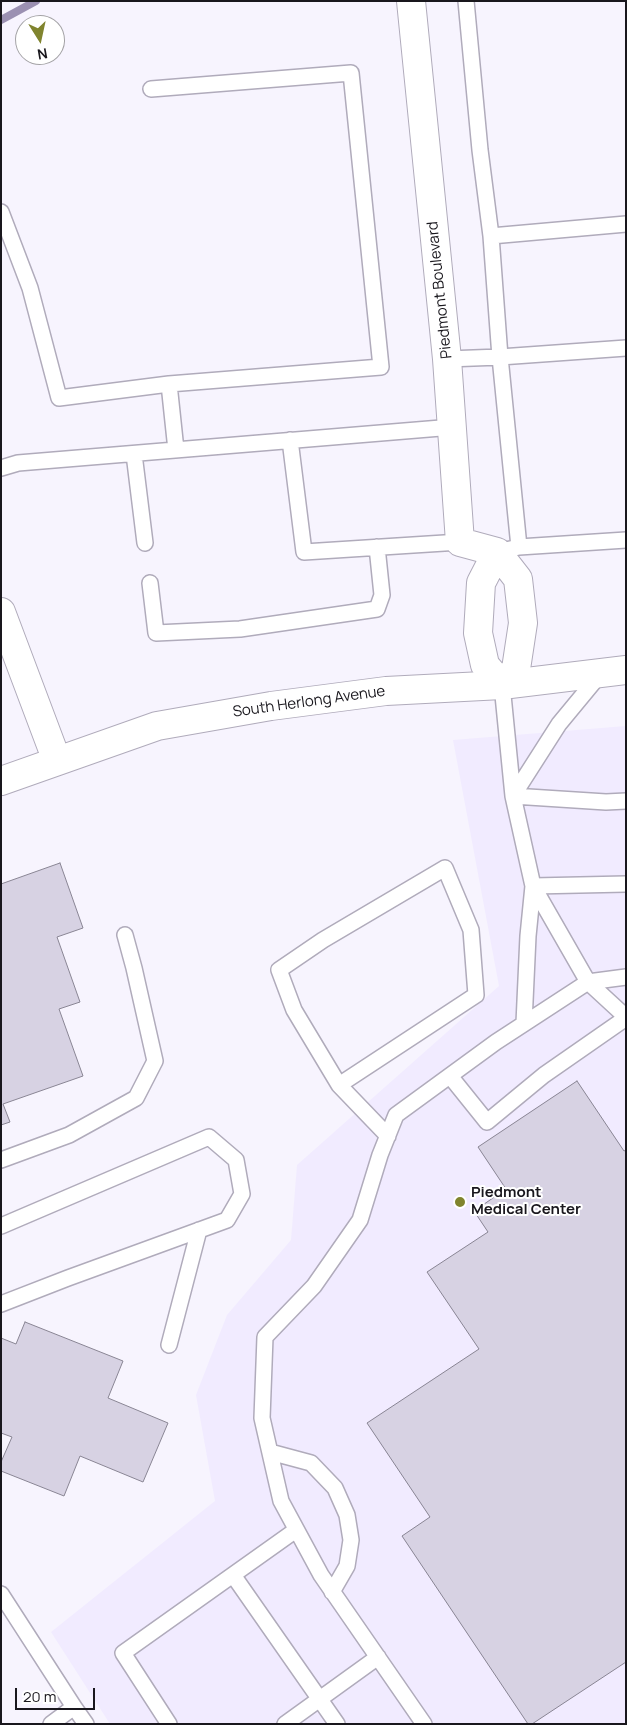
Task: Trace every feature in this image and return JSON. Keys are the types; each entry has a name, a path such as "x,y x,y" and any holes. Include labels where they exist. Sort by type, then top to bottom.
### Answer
{"street":[{"name":"Piedmont Boulevard","path":"410,1 447,359 460,542"},
{"path":"460,542 508,550"},
{"path":"508,550 518,579 523,623 516,669 502,685 485,665 478,632 480,583 508,550"},
{"path":"1,612 57,761"},
{"name":"South Herlong Avenue","path":"1,781 157,726 271,706 386,691 502,685 614,671"}],"lane":[{"path":"466,1 480,150 491,236 500,357 508,550 626,540"},
{"path":"1,212 30,288 58,398 169,384 382,367 351,73 151,89"},
{"path":"491,236 626,224"},
{"path":"447,359 626,348"},
{"path":"169,384 176,450"},
{"path":"1,468 18,463 453,427"},
{"path":"290,440 304,552 460,542"},
{"path":"134,454 145,543"},
{"path":"150,582 156,633 240,629 377,610 382,595 377,547"},
{"path":"513,796 560,724 614,671"},
{"path":"450,1076 487,1122 544,1075 626,1017 588,982 533,886 513,796 502,685"},
{"path":"513,796 606,802 626,801"},
{"path":"339,1085 476,995 471,930 445,868 323,940 278,970 294,1010 339,1085 388,1136"},
{"path":"533,886 626,884"},
{"path":"524,1023 528,936 533,886"},
{"path":"1,1160 68,1135 136,1098 155,1061 125,935"},
{"path":"424,1724 321,1575 281,1501 262,1418 265,1337 314,1286 360,1220 380,1155 396,1115 524,1023 588,982 626,977"},
{"path":"1,1226 209,1137 236,1160 242,1194 228,1220 77,1274 1,1304"},
{"path":"169,1345 199,1230"},
{"path":"270,1452 311,1463 335,1488 347,1514 351,1540 347,1566 332,1592"},
{"path":"169,1724 123,1652 296,1530"},
{"path":"233,1575 337,1724"},
{"path":"1,1594 86,1724"},
{"path":"284,1724 378,1657"},
{"path":"51,1724 74,1707"}],"shaded area":[{"name":"Piedmont Medical Center","path":"626,726 626,1724 110,1724 51,1632 215,1501 196,1395 227,1315 291,1240 297,1165 499,986 453,740"}],"building":[{"path":"60,863 83,928 57,937 80,1002 59,1009 83,1076 3,1104 10,1122 1,1125 1,884"},
{"path":"577,1081 624,1151 626,1150 626,1662 532,1724 528,1724 402,1536 430,1517 367,1423 479,1349 427,1272 488,1232 474,1211 506,1189 478,1147"},
{"path":"25,1322 123,1361 108,1398 168,1423 143,1482 80,1456 64,1496 1,1471 1,1462 12,1437 1,1433 1,1338 16,1344"}],"waterway":[{"path":"1,20 36,1"}],"place":[{"name":"Piedmont Medical Center","path":"460,1202"}]}
